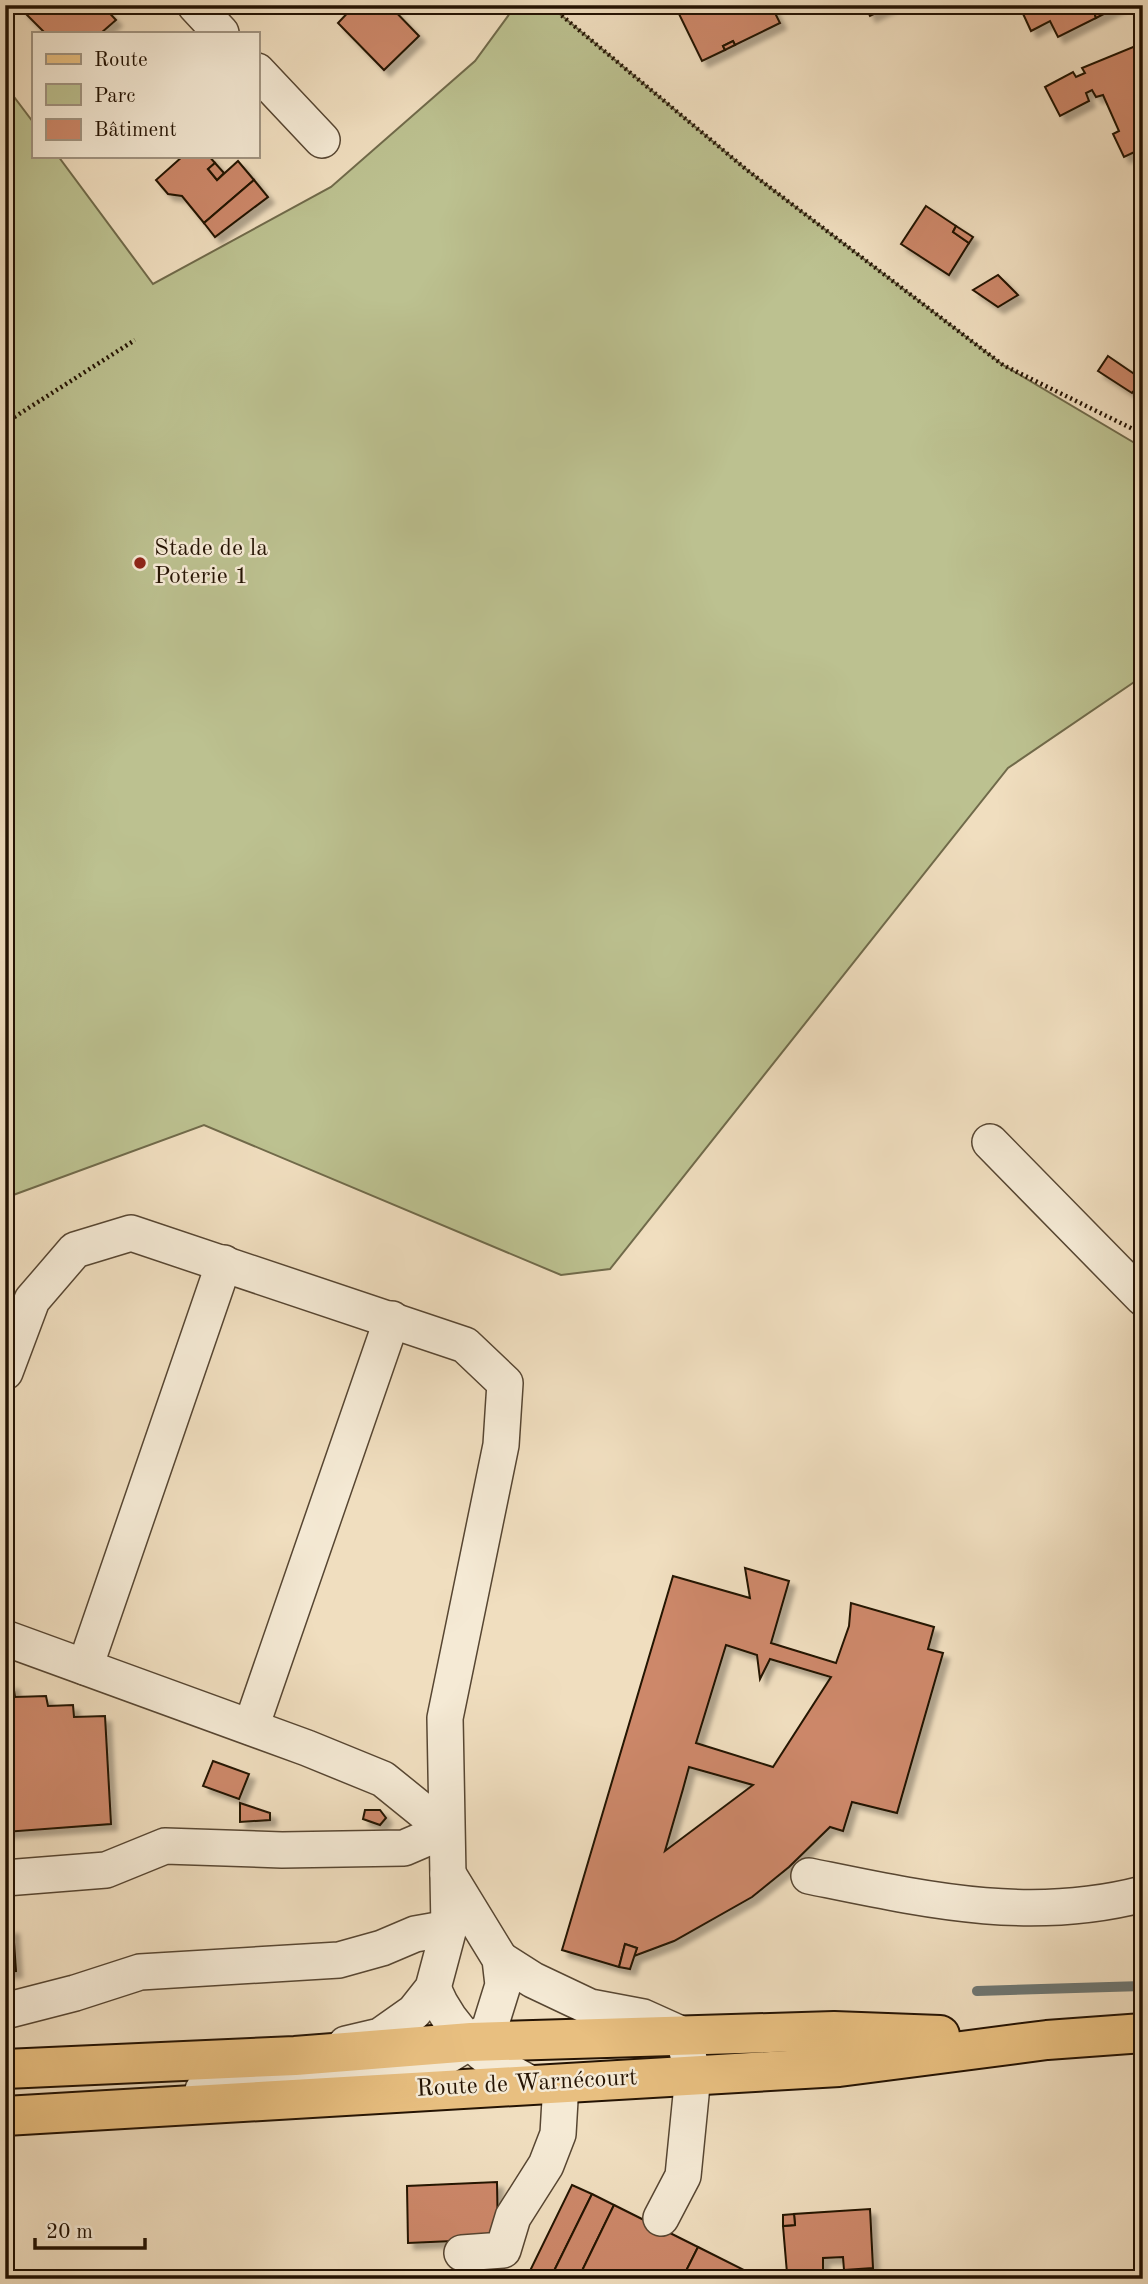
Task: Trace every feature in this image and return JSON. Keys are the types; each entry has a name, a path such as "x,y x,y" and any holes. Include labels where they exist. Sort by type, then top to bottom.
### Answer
{"main road":[{"name":"Route de Warnécourt","path":"5,2069 295,2056 471,2042 683,2035 834,2031 1047,2040"},
{"name":"Route de Warnécourt","path":"5,2116 839,2067 1047,2040 1143,2032"}],"street":[{"path":"195,5 220,32"},
{"path":"259,73 322,139"},
{"path":"990,1142 1143,1298"},
{"path":"5,1373 18,1304 75,1250 131,1233 466,1345 505,1383 501,1445 445,1718 449,1928 433,1987 414,2012 380,2036 295,2056"},
{"path":"85,1667 224,1263"},
{"path":"251,1727 392,1319"},
{"path":"5,1639 251,1727 383,1779 446,1830"},
{"path":"5,1878 106,1870 165,1846 282,1850 404,1848 446,1830"},
{"path":"61,2112 278,2078 419,2073 471,2042 489,2030 503,1985 500,1959 448,1874"},
{"path":"809,1876 980,1908 1100,1905 1143,1894"},
{"path":"5,2011 75,1993 140,1972 339,1960 382,1948 415,1934 449,1928"},
{"path":"500,1959 533,1980 590,2007 643,2017 683,2035 693,2075 683,2176 662,2218"},
{"path":"433,1987 442,2010 495,2066 546,2084 558,2134 546,2165 513,2217 503,2250 462,2253"}],"path":[{"path":"549,5 747,170 1003,365 1143,434"},
{"path":"5,424 135,340"}],"green space":[{"path":"516,5 549,5 747,170 1003,365 1143,448 1143,676 1008,768 610,1269 561,1275 204,1125 5,1198 5,85 32,121 32,158 59,158 153,284 331,187 475,61"}],"building":[{"path":"27,5 102,5 116,20 102,32 44,32 22,10"},
{"path":"355,5 389,5 419,36 384,70 338,23"},
{"path":"697,5 771,5 780,23 735,45 733,41 723,46 725,50 702,61 679,14"},
{"path":"865,5 892,5 870,16"},
{"path":"1019,5 1106,5 1094,12 1096,18 1058,37 1050,21 1031,31"},
{"path":"1106,5 1121,5 1096,18 1094,12"},
{"path":"733,41 735,45 725,50 723,46"},
{"path":"1138,45 1143,55 1143,148 1124,157 1113,134 1119,131 1103,95 1096,97 1092,90 1086,93 1089,101 1060,116 1045,87 1073,72 1076,77 1085,73 1082,68"},
{"path":"181,158 211,158 215,163 208,169 217,180 238,161 254,180 204,223 182,196 168,194 156,180"},
{"path":"215,163 224,173 217,180 208,169"},
{"path":"254,180 268,197 215,237 204,223"},
{"path":"926,206 956,226 953,232 969,243 949,275 901,244"},
{"path":"956,226 973,237 969,243 953,232"},
{"path":"998,275 1018,295 998,307 973,290"},
{"path":"1108,356 1143,380 1132,393 1098,371"},
{"path":"745,1568 789,1581 771,1643 836,1663 849,1626 851,1603 934,1627 928,1649 943,1653 897,1813 852,1802 843,1831 830,1827 789,1867 752,1897 674,1941 634,1956 637,1948 625,1944 619,1967 562,1950 673,1576 750,1598","holes":["726,1645 757,1655 760,1679 770,1659 831,1677 773,1767 696,1743","689,1767 753,1785 665,1851 683,1789"]},
{"path":"5,1684 13,1684 15,1697 46,1696 48,1706 73,1705 74,1717 105,1716 111,1824 5,1832"},
{"path":"213,1761 249,1774 239,1799 203,1786"},
{"path":"240,1803 270,1813 270,1820 240,1822"},
{"path":"365,1810 380,1810 386,1818 380,1825 363,1819"},
{"path":"13,1928 16,1971 5,1972 5,1929"},
{"path":"625,1944 637,1948 630,1969 619,1967"},
{"path":"497,2182 498,2239 408,2243 407,2186"},
{"path":"572,2185 592,2194 550,2279 526,2279"},
{"path":"592,2194 614,2205 578,2279 550,2279"},
{"path":"614,2205 698,2247 682,2279 578,2279"},
{"path":"870,2209 873,2268 844,2270 843,2257 823,2258 823,2271 787,2273 783,2226 795,2225 794,2214"},
{"path":"794,2214 795,2225 783,2226 783,2215"},
{"path":"698,2247 744,2270 743,2279 682,2279"}],"waterway":[{"path":"977,1991 1143,1986"}],"place":[{"name":"Stade de la Poterie 1","path":"140,563"}]}
